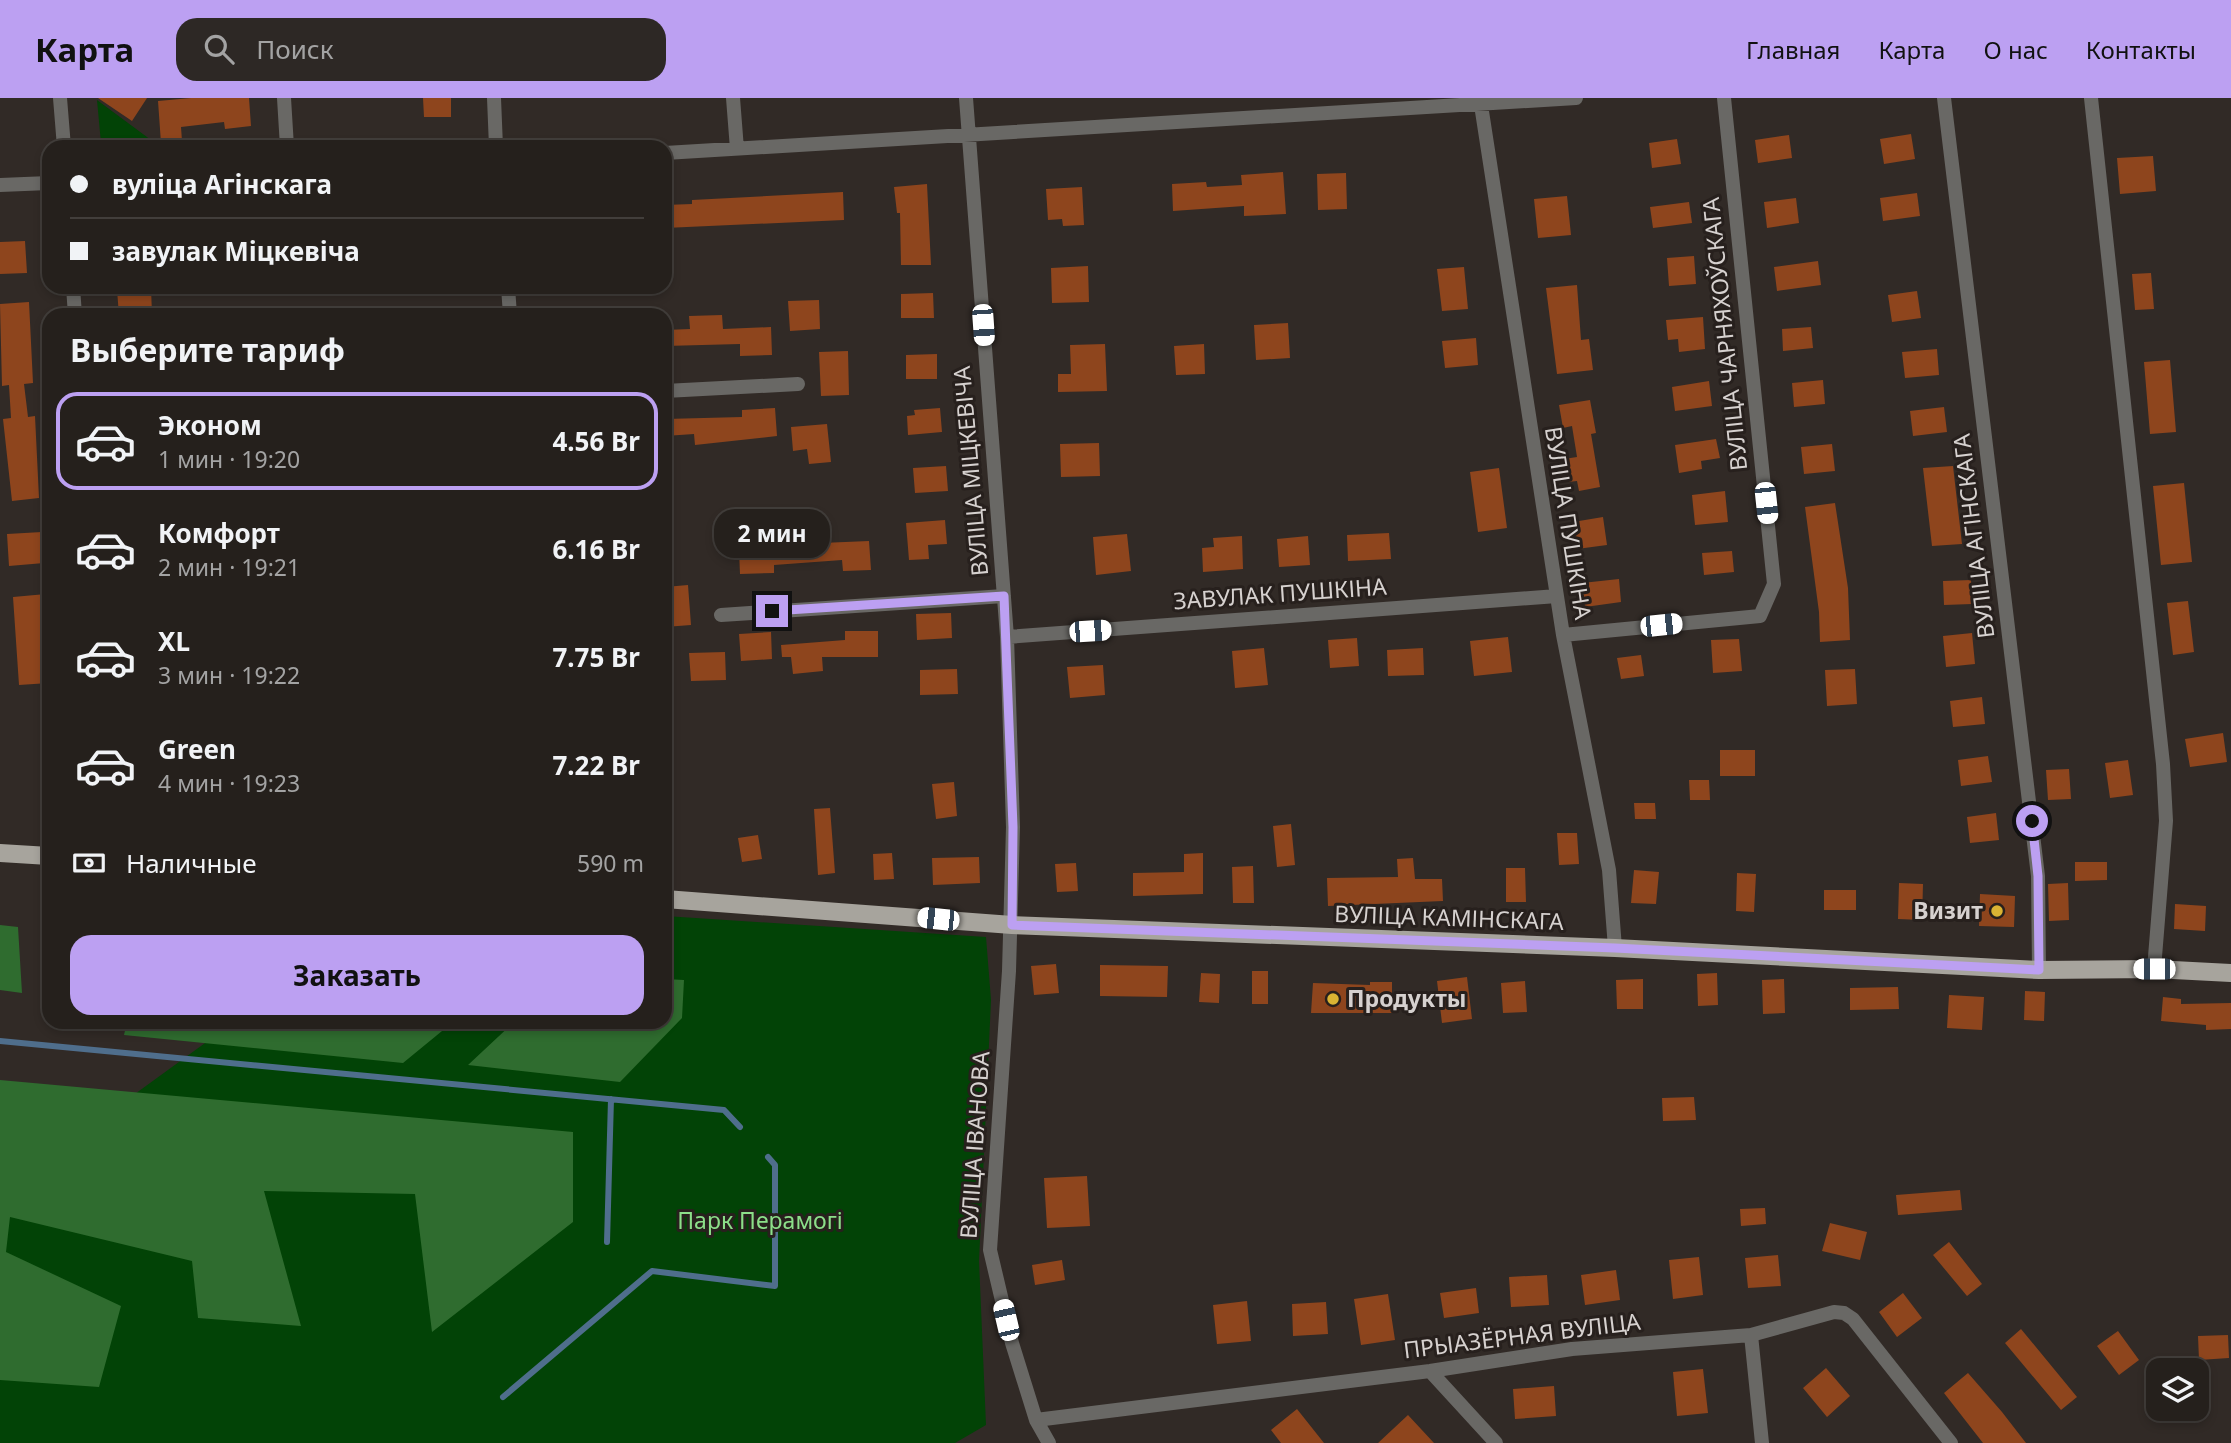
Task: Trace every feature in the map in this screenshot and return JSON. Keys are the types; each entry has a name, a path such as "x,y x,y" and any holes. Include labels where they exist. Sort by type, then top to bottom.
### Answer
{"main road":[{"path":"0,853 42,856"},
{"name":"ВУЛІЦА КАМІНСКАГА","path":"672,899 1012,925 1615,948 2039,970 2154,969 2231,973"}],"street":[{"path":"60,98 63,140"},
{"path":"284,98 287,140"},
{"path":"494,98 496,140"},
{"path":"733,98 737,149"},
{"name":"ВУЛІЦА МІЦКЕВІЧА","path":"966,98 1007,637 1013,827 1012,925"},
{"path":"672,153 968,137 1576,98"},
{"name":"ВУЛІЦА ЧАРНЯХОЎСКАГА","path":"1563,635 1760,616 1774,584 1724,98"},
{"name":"ВУЛІЦА АГІНСКАГА","path":"1944,98 2038,876 2039,970"},
{"path":"2091,98 2163,764 2166,821 2154,969"},
{"name":"ВУЛІЦА ПУШКІНА","path":"1481,105 1556,596 1609,870 1615,948"},
{"path":"0,185 42,183"},
{"path":"672,391 798,384"},
{"path":"721,615 1004,596"},
{"name":"ЗАВУЛАК ПУШКІНА","path":"1007,637 1556,596"},
{"name":"ВУЛІЦА ІВАНОВА","path":"1012,925 990,1250 1012,1343 1036,1420 1049,1443"},
{"name":"ПРЫАЗЁРНАЯ ВУЛІЦА","path":"1036,1420 1430,1371 1572,1349 1751,1335 1834,1312 1844,1313 1853,1319 1951,1443"},
{"path":"1751,1335 1762,1443"},
{"path":"1430,1371 1496,1443"}],"green space":[{"path":"97,100 151,140 101,140"},
{"name":"Парк Перамогі","path":"672,916 986,937 991,1000 979,1261 986,1425 955,1443 0,1443 0,1192 224,1029 672,1029"},
{"path":"0,925 18,927 22,993 0,990"},
{"path":"672,979 684,980 682,1018 672,1028"},
{"path":"125,1029 444,1029 403,1063 124,1035"},
{"path":"507,1029 671,1029 620,1082 468,1065"},
{"path":"0,1080 573,1132 573,1222 432,1332 415,1194 264,1191 301,1326 198,1318 192,1261 10,1217 6,1252 121,1306 99,1387 0,1380"}],"building":[{"path":"98,98 147,98 132,121"},
{"path":"249,98 251,126 225,129 224,122 181,127 182,140 161,140 158,101"},
{"path":"423,98 451,98 451,117 424,117"},
{"path":"1911,134 1915,159 1884,164 1880,139"},
{"path":"1789,135 1792,158 1758,163 1755,140"},
{"path":"1677,139 1681,164 1652,168 1649,143"},
{"path":"2153,156 2156,191 2120,194 2117,158"},
{"path":"1283,172 1286,214 1244,216 1244,206 1173,211 1172,184 1206,182 1207,187 1242,185 1241,175"},
{"path":"1346,173 1347,209 1318,210 1317,174"},
{"path":"927,184 931,265 901,265 900,213 897,213 894,187"},
{"path":"1082,187 1084,225 1063,226 1062,219 1048,220 1046,189"},
{"path":"843,192 844,220 672,228 672,205 692,204 692,200"},
{"path":"1917,193 1920,216 1883,221 1880,198"},
{"path":"1567,196 1571,235 1538,238 1534,199"},
{"path":"1796,198 1799,223 1767,228 1764,202"},
{"path":"1689,202 1692,223 1653,228 1650,207"},
{"path":"25,241 27,273 0,274 0,242"},
{"path":"1694,256 1696,284 1669,286 1667,258"},
{"path":"1818,261 1821,285 1777,291 1774,267"},
{"path":"1088,266 1089,302 1052,303 1051,268"},
{"path":"1464,267 1468,309 1442,311 1437,269"},
{"path":"2151,273 2154,309 2135,310 2132,274"},
{"path":"1577,285 1581,340 1589,339 1593,370 1557,374 1546,288"},
{"path":"1917,291 1921,318 1892,322 1888,295"},
{"path":"933,293 934,318 901,318 901,294"},
{"path":"117,294 151,294 152,308 118,308"},
{"path":"819,300 820,329 790,331 788,301"},
{"path":"29,302 33,383 24,384 28,417 35,416 39,498 12,501 3,419 11,418 9,385 2,386 0,304"},
{"path":"722,315 723,329 771,327 772,355 740,356 740,344 672,346 672,330 690,329 689,316"},
{"path":"1703,317 1705,349 1679,352 1678,339 1668,340 1666,320"},
{"path":"1288,323 1290,358 1256,360 1254,325"},
{"path":"1811,327 1813,348 1783,351 1782,329"},
{"path":"1476,338 1478,365 1445,368 1442,341"},
{"path":"1105,344 1107,391 1058,392 1058,374 1071,374 1070,345"},
{"path":"1204,344 1205,374 1176,375 1174,346"},
{"path":"1937,349 1939,375 1905,378 1902,352"},
{"path":"848,351 849,395 821,396 819,352"},
{"path":"937,354 937,379 906,379 906,355"},
{"path":"2170,360 2176,432 2150,434 2144,362"},
{"path":"1823,380 1825,404 1794,407 1792,383"},
{"path":"1709,381 1712,406 1675,411 1672,387"},
{"path":"1590,400 1596,433 1591,434 1600,487 1579,491 1577,481 1568,482 1564,459 1577,457 1572,426 1563,428 1559,405"},
{"path":"1944,407 1947,432 1913,436 1910,411"},
{"path":"775,408 777,436 695,445 694,434 672,436 672,419 742,417 742,410"},
{"path":"940,408 942,432 908,435 907,416 915,415 914,410"},
{"path":"827,424 831,462 809,464 807,449 793,451 791,427"},
{"path":"1716,439 1720,458 1701,461 1702,469 1679,473 1675,445"},
{"path":"1099,443 1100,476 1061,477 1060,444"},
{"path":"1832,444 1835,471 1804,474 1801,447"},
{"path":"946,466 948,491 915,493 913,468"},
{"path":"1953,466 1962,544 1932,546 1923,468"},
{"path":"1499,468 1507,528 1478,532 1470,472"},
{"path":"2184,483 2192,562 2161,565 2153,486"},
{"path":"1725,491 1728,522 1695,525 1692,495"},
{"path":"1835,503 1848,588 1850,640 1820,642 1819,612 1805,507"},
{"path":"1603,517 1607,545 1577,549 1573,522"},
{"path":"945,520 947,544 928,545 929,559 909,560 906,523"},
{"path":"821,531 821,543 869,541 871,570 843,571 842,560 774,565 774,573 740,574 739,551 789,549 788,534"},
{"path":"42,532 42,563 9,566 7,534"},
{"path":"1389,533 1391,559 1348,561 1347,535"},
{"path":"1127,534 1131,571 1096,575 1093,537"},
{"path":"1242,536 1243,569 1203,572 1202,548 1214,547 1213,538"},
{"path":"1308,536 1310,565 1279,567 1277,539"},
{"path":"1732,551 1734,572 1704,575 1702,553"},
{"path":"1619,579 1621,602 1585,607 1582,583"},
{"path":"1971,580 1972,604 1944,605 1943,581"},
{"path":"688,585 691,625 672,626 672,586"},
{"path":"42,594 42,683 19,685 13,597"},
{"path":"2188,601 2194,652 2173,655 2167,603"},
{"path":"951,613 952,638 917,640 916,614"},
{"path":"845,631 878,631 878,657 822,657 823,671 793,674 791,657 782,657 781,645 845,640"},
{"path":"771,632 772,659 741,661 739,634"},
{"path":"1972,633 1975,664 1946,667 1943,636"},
{"path":"1508,637 1512,672 1474,676 1470,641"},
{"path":"1357,638 1359,666 1330,668 1328,640"},
{"path":"1739,639 1742,671 1713,673 1711,640"},
{"path":"1264,648 1268,685 1235,688 1232,651"},
{"path":"1423,648 1424,675 1388,676 1387,650"},
{"path":"725,652 726,680 691,681 689,653"},
{"path":"1641,655 1644,676 1621,679 1617,658"},
{"path":"1103,665 1105,695 1070,698 1067,667"},
{"path":"957,669 958,694 920,695 920,670"},
{"path":"1855,669 1857,704 1827,706 1825,670"},
{"path":"1982,697 1985,724 1953,727 1950,701"},
{"path":"2223,733 2227,762 2190,767 2185,739"},
{"path":"1720,750 1755,750 1755,776 1720,776"},
{"path":"1988,756 1992,782 1961,786 1958,760"},
{"path":"2128,760 2133,795 2110,798 2105,763"},
{"path":"2069,769 2071,799 2048,800 2046,770"},
{"path":"1689,780 1709,780 1710,800 1690,800"},
{"path":"954,782 957,816 936,819 932,784"},
{"path":"1634,803 1655,803 1656,819 1635,819"},
{"path":"830,808 835,873 818,875 814,809"},
{"path":"1996,813 1999,840 1970,843 1967,817"},
{"path":"1291,824 1295,865 1277,867 1273,826"},
{"path":"1557,833 1577,833 1579,864 1559,865"},
{"path":"758,835 762,859 742,862 738,838"},
{"path":"892,853 894,879 874,880 873,854"},
{"path":"1203,853 1203,894 1133,896 1133,873 1184,872 1184,854"},
{"path":"979,857 980,883 933,885 932,858"},
{"path":"1413,858 1415,879 1442,879 1443,901 1328,906 1327,878 1398,877 1397,859"},
{"path":"2075,862 2107,862 2107,880 2075,881"},
{"path":"1076,863 1078,891 1057,892 1055,864"},
{"path":"1253,866 1254,903 1233,903 1232,867"},
{"path":"1506,868 1525,868 1526,902 1506,902"},
{"path":"1634,870 1659,872 1656,904 1631,903"},
{"path":"1737,873 1756,874 1754,912 1736,911"},
{"path":"1899,883 1923,884 1922,920 1898,919"},
{"path":"2068,883 2069,920 2049,921 2048,884"},
{"path":"1824,890 1856,890 1856,910 1824,910"},
{"name":"Визит","path":"1980,894 2015,896 2014,927 1979,926"},
{"path":"2175,904 2206,906 2205,931 2174,929"},
{"path":"1056,964 1059,993 1034,995 1031,966"},
{"path":"1100,965 1168,966 1167,997 1100,996"},
{"path":"1252,971 1268,971 1268,1004 1252,1004"},
{"path":"1201,973 1220,974 1219,1003 1199,1002"},
{"path":"1717,973 1718,1005 1698,1006 1697,974"},
{"path":"1467,977 1472,1019 1442,1023 1437,981"},
{"path":"1643,979 1643,1009 1617,1009 1616,980"},
{"path":"1784,979 1785,1013 1763,1014 1762,980"},
{"path":"1525,981 1527,1012 1503,1013 1501,983"},
{"path":"1370,982 1392,982 1392,1013 1311,1013 1313,983 1370,985"},
{"path":"1898,987 1899,1009 1850,1010 1850,988"},
{"path":"2025,991 2045,992 2044,1021 2024,1020"},
{"path":"1949,995 1984,997 1982,1030 1947,1028"},
{"path":"2163,997 2181,999 2181,1004 2231,1003 2231,1029 2206,1030 2206,1025 2161,1021"},
{"path":"1694,1097 1696,1120 1663,1121 1662,1098"},
{"path":"1087,1176 1090,1226 1047,1228 1044,1178"},
{"path":"1960,1190 1962,1210 1898,1215 1896,1195"},
{"path":"1765,1208 1766,1224 1741,1226 1740,1209"},
{"path":"1830,1223 1867,1232 1860,1260 1822,1251"},
{"path":"1949,1242 1982,1284 1967,1296 1933,1255"},
{"path":"1778,1255 1781,1286 1748,1288 1745,1258"},
{"path":"1699,1257 1703,1295 1673,1299 1669,1260"},
{"path":"1062,1260 1065,1280 1035,1285 1032,1265"},
{"path":"1616,1270 1620,1300 1585,1305 1581,1275"},
{"path":"1547,1275 1549,1305 1511,1307 1509,1277"},
{"path":"1476,1288 1479,1313 1444,1318 1440,1293"},
{"path":"1903,1293 1922,1318 1897,1337 1879,1312"},
{"path":"1388,1294 1395,1340 1361,1345 1354,1299"},
{"path":"1247,1301 1251,1341 1217,1344 1213,1305"},
{"path":"1326,1302 1328,1334 1293,1336 1292,1304"},
{"path":"2021,1329 2077,1397 2061,1410 2005,1343"},
{"path":"2118,1331 2139,1360 2119,1375 2097,1346"},
{"path":"2228,1335 2229,1358 2199,1358 2198,1336"},
{"path":"1826,1368 1850,1396 1827,1417 1803,1388"},
{"path":"1703,1369 1708,1413 1677,1416 1673,1372"},
{"path":"1968,1373 2026,1443 1983,1443 1944,1393"},
{"path":"1554,1386 1556,1416 1515,1419 1513,1389"},
{"path":"1297,1409 1324,1443 1281,1443 1271,1430"},
{"path":"1408,1415 1434,1443 1378,1443"}],"waterway":[{"path":"0,1041 724,1110 740,1127"},
{"path":"607,1242 611,1099"},
{"path":"503,1397 652,1271 775,1286 775,1165 768,1157"}],"place":[{"name":"Визит","path":"1997,911"},
{"name":"Продукты","path":"1333,999"}],"route":[{"path":"772,611 1004,596 1013,827 1012,925 1615,948 2039,970 2038,876 2032,821"}]}
